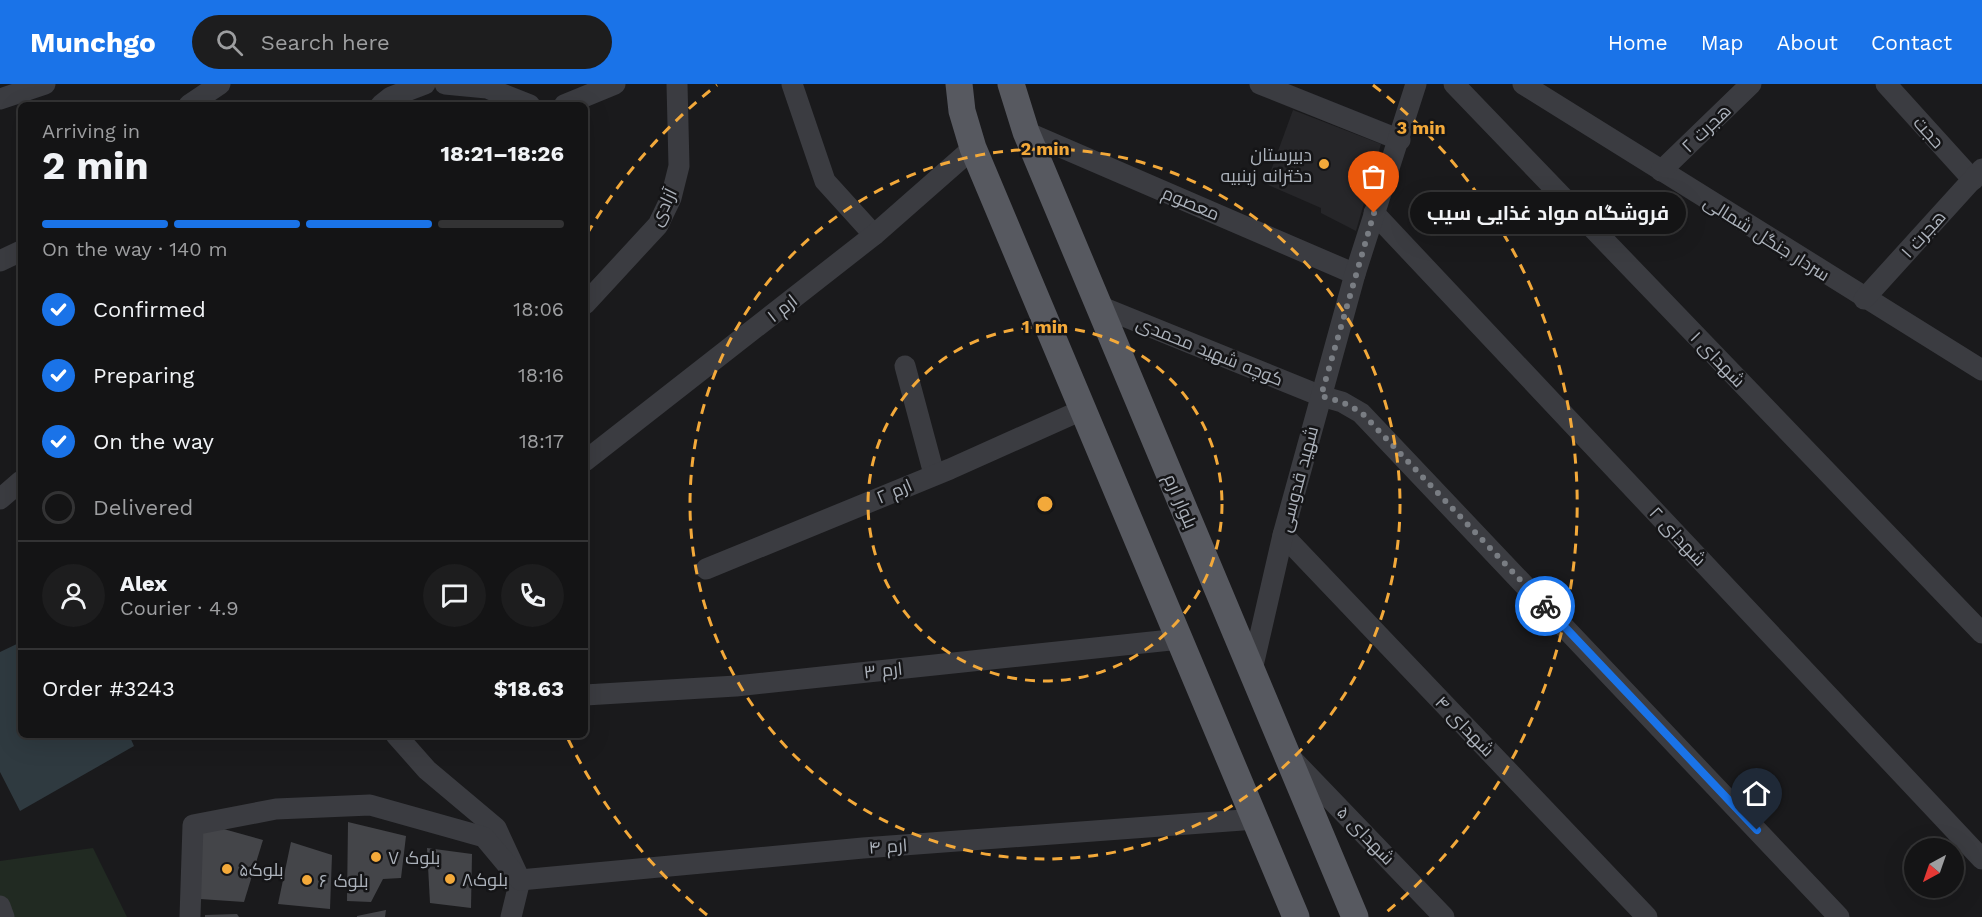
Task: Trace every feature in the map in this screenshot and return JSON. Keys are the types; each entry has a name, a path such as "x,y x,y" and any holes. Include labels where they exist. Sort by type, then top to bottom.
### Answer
{"main road":[{"path":"959,84 963,111 973,148 1296,917"},
{"name":"بلوار ارم","path":"1011,84 1026,132 1355,917"}],"street":[{"path":"0,99 45,84"},
{"path":"193,102 219,84"},
{"path":"385,102 391,97 425,84"},
{"path":"445,84 487,88 523,102"},
{"path":"571,102 615,84"},
{"name":"آزادی","path":"588,301 658,225 671,198 679,166 677,84"},
{"path":"792,84 825,181 874,235"},
{"path":"1260,84 1400,140"},
{"name":"شهید قدوسی","path":"1252,670 1283,535 1354,274 1400,140 1416,84"},
{"name":"شهدای ۱","path":"1454,84 1982,633"},
{"name":"هجرت ۲","path":"1661,171 1751,84"},
{"name":"حجت","path":"1886,84 1977,174"},
{"name":"سردار جنگل شمالی","path":"1535,87 1661,171 1864,299 1982,370"},
{"name":"معصوم","path":"1026,132 1354,274"},
{"name":"ارم ۱","path":"588,459 874,235 973,148"},
{"name":"هجرت ۱","path":"1864,299 1977,174"},
{"name":"شهدای ۲","path":"1374,213 1982,859"},
{"path":"0,261 18,252"},
{"name":"کوچه شهید محمدی","path":"1099,306 1321,396 1342,402 1361,412 1839,917"},
{"path":"905,366 934,474"},
{"name":"ارم ۲","path":"706,569 1082,410"},
{"path":"0,499 18,484"},
{"name":"شهدای ۴","path":"1283,535 1647,917"},
{"name":"ارم ۳","path":"588,695 736,686 1180,639"},
{"path":"399,738 427,770 496,828 520,880 511,917"},
{"name":"شهدای ۵","path":"1287,754 1444,917"},
{"path":"190,917 193,825 276,810 370,805 439,822 484,837 520,880"},
{"name":"ارم ۴","path":"520,880 863,848 1256,819"},
{"path":"0,906 4,917"}],"shaded area":[{"name":"دبیرستان دخترانه زینبیه","path":"1293,110 1381,144 1356,231 1321,213 1321,208 1266,184"},
{"path":"18,643 18,738 130,738 134,746 20,811 0,772 0,652"},
{"path":"93,848 127,917 0,917 0,861"}],"building":[{"name":"بلوک ۷","path":"348,822 406,836 401,878 383,879 371,902 347,901"},
{"name":"بلوک۵","path":"202,823 263,840 244,902 200,899"},
{"name":"بلوک ۶","path":"291,842 332,855 330,909 278,904"},
{"name":"بلوک۸","path":"427,848 472,854 471,908 430,903"},
{"path":"386,910 385,917 357,917 357,916"},
{"path":"237,914 239,917 205,917 205,915"}],"way so far":[{"path":"1374,213 1354,274 1321,396 1342,402 1361,412 1545,606"}],"place":[{"name":"دبیرستان دخترانه زینبیه","path":"1324,164"},
{"name":"فروشگاه مواد غذایی سیب","path":"1374,213"},
{"name":"بلوک ۷","path":"376,857"},
{"name":"بلوک۵","path":"227,869"},
{"name":"بلوک۸","path":"450,879"},
{"name":"بلوک ۶","path":"307,880"}],"route":[{"path":"1545,606 1757,830"}]}
